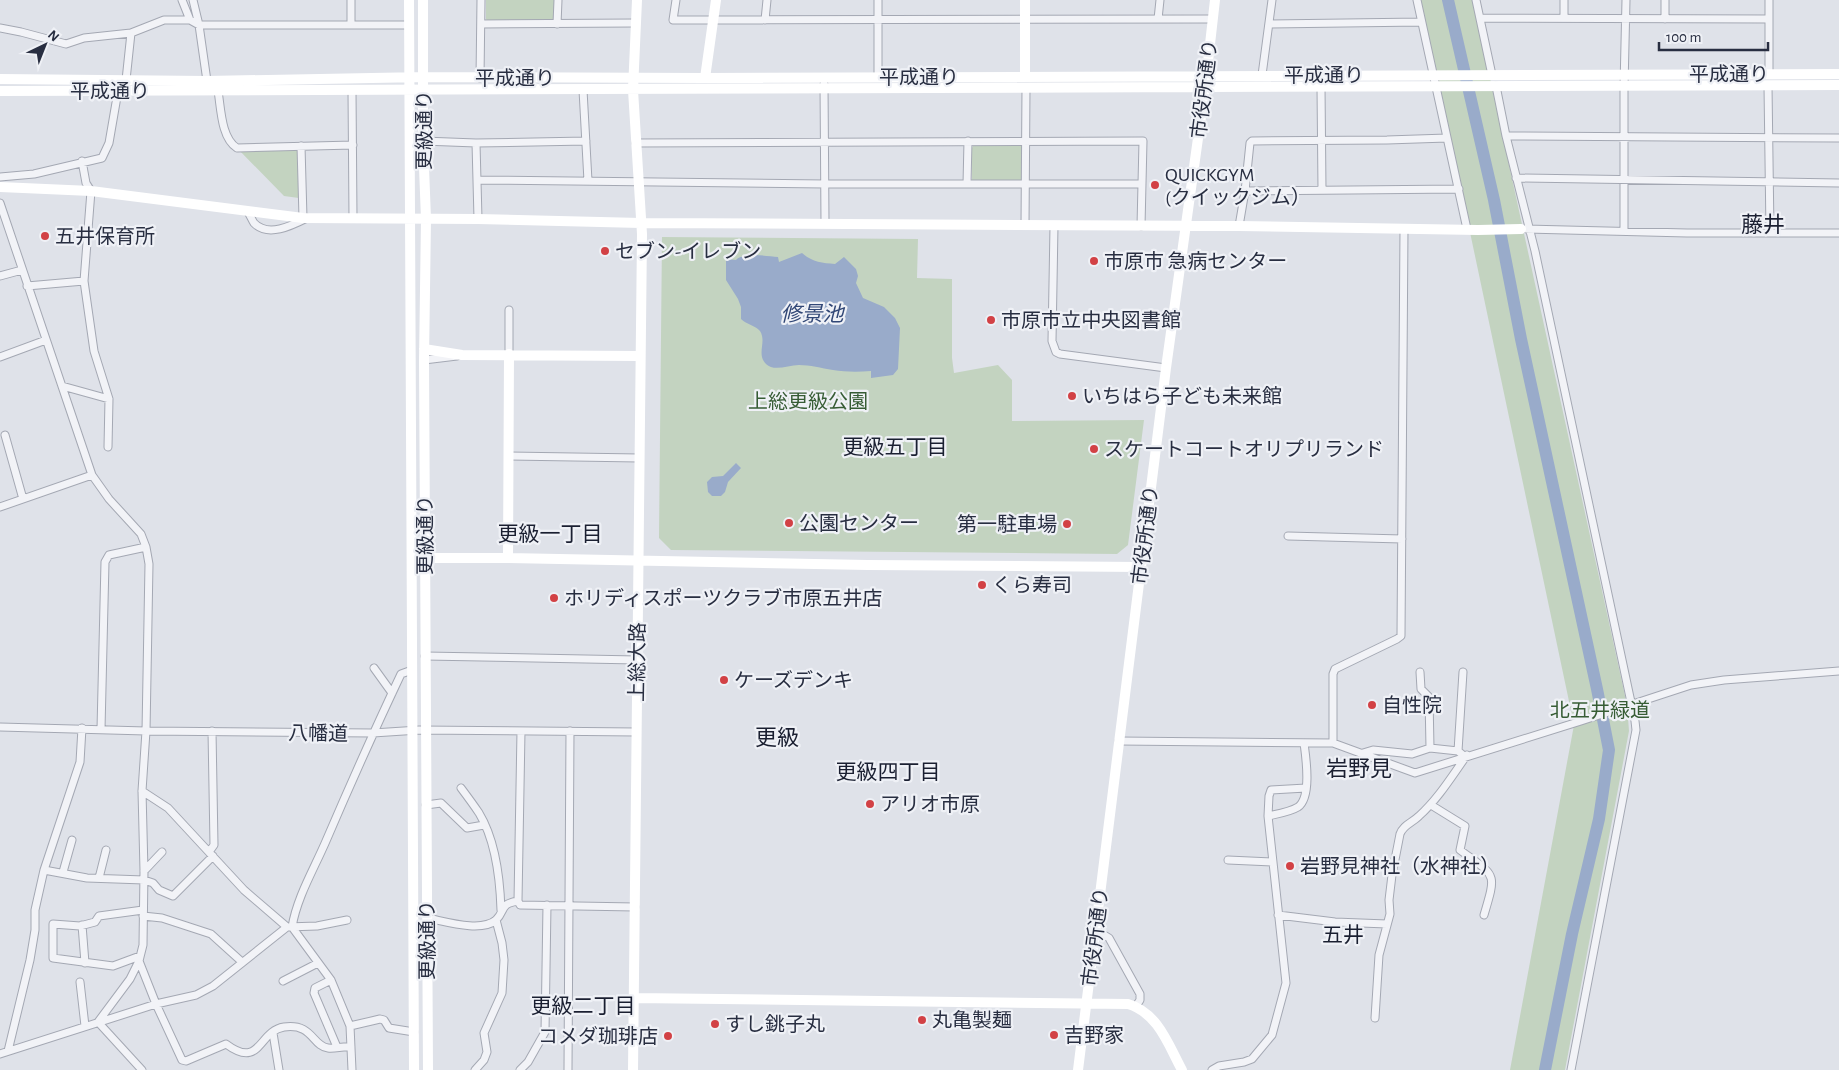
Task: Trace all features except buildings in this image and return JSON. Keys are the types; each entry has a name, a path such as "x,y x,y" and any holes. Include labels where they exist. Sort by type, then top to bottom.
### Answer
{"street":[{"path":"182,0 190,20"},
{"path":"193,0 199,25 207,81"},
{"path":"351,0 352,25"},
{"name":"更級通り","path":"410,0 409,218 414,1070"},
{"name":"更級通り","path":"423,0 423,141 426,219 424,360 428,1070"},
{"path":"480,0 480,78"},
{"path":"557,24 558,0"},
{"name":"上総大路","path":"633,1070 641,224 632,90 637,0"},
{"path":"676,0 673,20 1212,19"},
{"path":"705,78 716,0"},
{"path":"765,20 767,0"},
{"path":"878,0 878,77"},
{"path":"1025,0 1026,76"},
{"path":"1158,19 1160,0"},
{"name":"市役所通り","path":"1078,1070 1166,368 1205,88 1215,0"},
{"path":"1262,75 1272,0"},
{"path":"1417,0 1438,75 1435,87 1459,189 1472,229"},
{"path":"1476,0 1488,75"},
{"path":"1564,0 1564,18"},
{"path":"1624,231 1626,0"},
{"path":"1665,0 1665,19"},
{"path":"1769,0 1769,74"},
{"path":"1480,18 1769,19"},
{"path":"0,28 66,44 84,38 131,33 164,20 190,20 199,25 410,25"},
{"path":"1268,24 1422,22"},
{"path":"481,24 635,23"},
{"path":"126,80 131,33"},
{"name":"平成通り","path":"0,80 207,81 424,77 480,78 633,72 705,78 824,83 1026,88 1839,85"},
{"name":"平成通り","path":"0,91 632,90 824,83 878,77 1839,74"},
{"path":"824,83 825,223"},
{"path":"1491,86 1516,178 1525,229 1535,251 1636,730 1571,1070"},
{"path":"1768,86 1770,233"},
{"path":"1321,87 1322,190"},
{"path":"1025,225 1026,88"},
{"path":"583,90 588,181"},
{"path":"0,178 34,174 82,161 102,158 109,143 118,91"},
{"path":"218,91 226,132 232,144 237,148 353,144"},
{"path":"352,91 353,218"},
{"path":"1506,136 1839,138"},
{"path":"1239,226 1250,143 1252,141 1447,138"},
{"path":"423,141 586,141"},
{"path":"967,184 968,141"},
{"path":"636,143 1143,141 1141,226"},
{"path":"476,142 478,219"},
{"path":"301,146 305,218"},
{"path":"82,161 86,183 91,191 84,281 94,351 109,399 108,447"},
{"path":"1516,178 1839,183"},
{"path":"478,180 639,183 1142,184"},
{"path":"0,187 91,191 305,218 478,219 641,224 825,223 1239,226 1839,233"},
{"path":"1245,191 1459,189"},
{"path":"0,203 2,217 92,475 109,498 141,534 146,547 149,574 146,731 142,791 143,945 140,959 120,995 98,1022"},
{"path":"248,212 254,224 267,230 280,230 305,218"},
{"path":"281,216 289,227"},
{"path":"280,230 281,216"},
{"path":"1054,226 1052,341 1056,352 1166,368"},
{"path":"1333,743 1334,674 1336,669 1400,636 1404,229"},
{"path":"0,276 22,270"},
{"path":"27,286 84,281"},
{"path":"508,558 509,310"},
{"path":"0,357 46,340"},
{"path":"424,349 462,355"},
{"path":"424,360 462,355 509,354 640,356"},
{"path":"62,386 109,399"},
{"path":"5,435 24,499"},
{"path":"509,456 639,458"},
{"path":"0,507 92,475"},
{"path":"1288,536 1402,538"},
{"path":"101,728 105,562 109,555 146,547"},
{"path":"411,558 1141,567"},
{"path":"425,656 637,660"},
{"path":"374,668 392,692"},
{"path":"290,927 392,692 401,674 412,670"},
{"path":"1119,741 1333,743 1415,772 1422,772 1466,756 1610,712 1691,684 1839,671"},
{"path":"1420,672 1421,689 1430,697 1430,748"},
{"path":"1458,751 1463,672"},
{"name":"八幡道","path":"0,726 146,731 373,733 426,730 636,732"},
{"path":"8,1051 30,960 35,930 35,910 44,870 80,762 82,728"},
{"path":"44,870 63,872 87,878 144,880 153,884 159,890 173,896 212,854 214,845 212,731"},
{"path":"521,731 518,901 520,905 635,907"},
{"path":"568,1070 570,731"},
{"path":"1268,816 1300,806 1304,800 1306,788 1304,743"},
{"path":"1363,753 1374,750 1412,754 1430,748 1458,751 1466,756"},
{"path":"1375,1018 1379,955 1390,914 1389,900 1392,875 1402,828 1418,818 1431,805 1466,756"},
{"path":"461,788 480,814 484,825 498,868 501,910"},
{"path":"1212,1070 1219,1066 1252,1059 1272,1035 1286,982 1272,862 1268,816 1269,796 1271,790 1306,788"},
{"path":"142,791 168,808 244,890 290,927 331,980 350,1026 352,1070"},
{"path":"426,805 441,803 467,828 484,825"},
{"path":"1431,805 1465,826 1460,850 1492,877 1492,888 1484,915"},
{"path":"63,872 72,840"},
{"path":"99,878 106,850"},
{"path":"144,871 162,852"},
{"path":"1228,860 1272,862"},
{"path":"474,1070 484,1060 487,1052 484,1033 502,993 504,960 496,920 501,910 509,903 518,901"},
{"path":"520,1070 528,1062 545,1032 547,905"},
{"path":"140,959 114,966 53,958 53,924 82,925 95,922 98,916 143,913 212,934 242,962"},
{"path":"1278,915 1333,922 1388,924"},
{"path":"427,918 481,926 496,920"},
{"path":"0,1054 156,1004 196,995 213,986 290,927 317,926 348,920"},
{"path":"82,925 85,962"},
{"path":"1096,930 1109,938 1140,994 1140,1000 1136,1006"},
{"path":"140,959 156,1004 182,1060 186,1061 226,1044 244,1055 252,1053 273,1033 282,1028 297,1027 308,1031 322,1045 328,1048 351,1047"},
{"path":"283,981 318,963"},
{"path":"331,980 315,988 314,993 337,1047"},
{"path":"80,982 85,1026"},
{"path":"634,998 1128,1004 1136,1006 1150,1015 1155,1021 1182,1070"},
{"path":"350,1026 380,1019 384,1020 389,1028 414,1032"},
{"path":"98,1022 142,1070"},
{"path":"273,1033 279,1070"}],"green space":[{"path":"486,0 556,0 555,19 553,21 488,22 486,19"},
{"name":"北五井緑道","path":"1421,0 1473,0 1627,705 1629,731 1565,1070 1510,1070 1574,725"},
{"path":"1021,143 1023,146 1023,178 1019,182 972,180 972,148 974,144"},
{"path":"301,146 299,198 284,196 237,148"},
{"name":"上総更級公園","path":"662,237 918,239 917,278 952,279 952,358 954,373 998,365 1012,380 1012,421 1144,420 1128,545 1117,554 671,550 659,538"}],"water":[{"name":"修景池","path":"802,253 813,260 830,264 835,264 844,257 856,269 858,276 856,283 863,298 884,307 895,318 900,328 898,369 893,375 871,378 871,371 842,371 803,365 773,368 763,360 762,335 756,327 741,319 741,307 738,299 726,280 726,259 736,260 744,256 762,255 778,257 779,262"},
{"path":"736,463 741,468 728,482 725,492 721,496 712,496 708,492 707,482 712,477 723,476"}],"waterway":[{"path":"1448,0 1494,200 1521,339 1609,750 1599,819 1572,934 1545,1070"}],"place":[{"name":"QUICKGYM (クイックジム）","path":"1155,185"},
{"name":"五井保育所","path":"45,236"},
{"name":"セブン-イレブン","path":"605,251"},
{"name":"市原市 急病センター","path":"1094,261"},
{"name":"市原市立中央図書館","path":"991,320"},
{"name":"いちはら子ども未来館","path":"1072,396"},
{"name":"スケートコートオリプリランド","path":"1094,449"},
{"name":"公園センター","path":"789,523"},
{"name":"第一駐車場","path":"1067,524"},
{"name":"くら寿司","path":"982,585"},
{"name":"ホリディスポーツクラブ市原五井店","path":"554,598"},
{"name":"ケーズデンキ","path":"724,680"},
{"name":"自性院","path":"1372,705"},
{"name":"アリオ市原","path":"870,804"},
{"name":"岩野見神社（水神社）","path":"1290,866"},
{"name":"丸亀製麺","path":"922,1020"},
{"name":"すし銚子丸","path":"715,1024"},
{"name":"吉野家","path":"1054,1035"},
{"name":"コメダ珈琲店","path":"668,1036"}],"district":[{"name":"藤井","path":"1763,224"},
{"name":"更級五丁目","path":"895,447"},
{"name":"更級一丁目","path":"550,534"},
{"name":"更級","path":"777,737"},
{"name":"岩野見","path":"1359,768"},
{"name":"更級四丁目","path":"888,772"},
{"name":"五井","path":"1343,935"},
{"name":"更級二丁目","path":"583,1006"}]}
